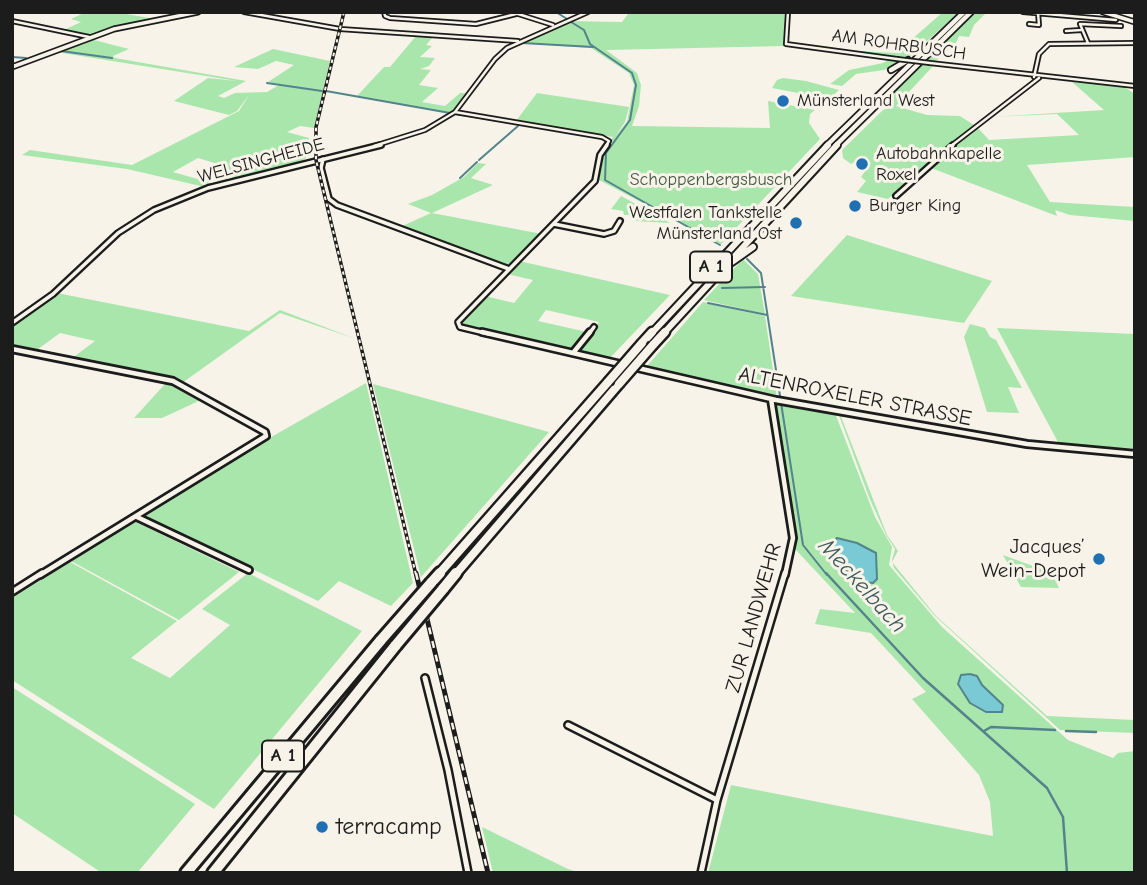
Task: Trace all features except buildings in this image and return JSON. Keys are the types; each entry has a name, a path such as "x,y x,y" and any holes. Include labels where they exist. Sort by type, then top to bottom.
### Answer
{"highway":[{"name":"A 1","path":"186,873 381,639 642,343 815,157 964,12"},
{"name":"A 1","path":"214,873 396,645 653,345 846,135 971,12"},
{"path":"891,70 919,53"},
{"path":"815,157 826,133"},
{"path":"837,156 846,135"},
{"path":"716,274 753,247"}],"main road":[{"path":"12,67 89,37 129,25 198,12"},
{"path":"1103,12 1135,23"}],"street":[{"name":"WELSINGHEIDE","path":"244,12 340,29 519,41"},
{"path":"384,12 385,16 390,18 476,24 515,13 555,25"},
{"name":"WELSINGHEIDE","path":"12,323 53,294 118,233 155,210 208,188 409,136 433,126 455,112 495,59 519,41 587,12"},
{"name":"AM ROHRBUSCH","path":"788,12 786,44 1034,77 1135,86"},
{"path":"1023,12 1116,20"},
{"path":"1086,12 1086,17"},
{"path":"1029,24 1039,25 1038,13"},
{"path":"12,21 89,37"},
{"path":"1089,43 1080,24 1121,26"},
{"path":"1066,31 1081,30"},
{"path":"1034,77 1044,47 1055,43 1135,43"},
{"path":"896,196 956,142 1040,77"},
{"name":"ALTENROXELER STRASSE","path":"455,112 608,139 600,155 595,181 458,322 460,327 773,400 1027,444 1135,454"},
{"path":"322,158 324,161 321,167 329,199 337,205 509,269"},
{"path":"553,223 604,234 614,231 620,221"},
{"path":"573,353 594,327"},
{"path":"12,349 173,380 265,432 264,439 12,592"},
{"name":"ZUR LANDWEHR","path":"701,873 717,800 786,571 793,538 773,400"},
{"path":"136,516 249,570"},
{"path":"425,678 448,770 468,873"},
{"path":"568,725 717,800"}],"green space":[{"path":"86,12 115,12 155,19 87,36 64,30 81,22 71,19"},
{"path":"943,12 959,12 906,60 858,53 896,53"},
{"path":"976,12 987,12 974,25 969,37 959,36 956,43 934,63 924,62"},
{"name":"Schoppenbergsbusch","path":"628,14 786,14 784,46 606,50 637,73 641,85 639,106 632,126 770,128 768,101 815,110 810,114 809,123 820,139 721,244 599,180 604,151 613,137 516,121 537,93 629,107 625,122 616,135 627,122 634,85 629,73 591,48 519,43 568,21 622,22"},
{"path":"416,36 433,37 426,45 432,46 420,57 435,58 429,66 420,69 431,70 419,85 438,88 422,102 445,106 460,93 466,93 452,113 356,97 384,67 390,67"},
{"path":"90,39 129,49 113,56 115,58 246,81 218,96 224,98 235,93 267,92 279,85 293,87 268,82 294,65 276,61 258,69 234,67 273,49 330,61 314,128 300,126 287,132 309,138 309,154 303,161 220,182 201,177 221,165 198,158 173,172 215,184 205,187 127,169 22,155 30,150 132,165 239,111 249,95 237,111 229,115 174,101 208,78 237,81 56,52"},
{"path":"890,59 904,61 884,70 856,74 842,86 830,84 849,70"},
{"path":"923,63 935,64 896,106 927,115 960,116 977,127 989,140 1079,135 1057,114 990,117 1104,110 1072,82 1123,86 1135,94 1135,157 1027,165 1050,202 1135,207 1135,221 1070,215 1055,210 1057,216 926,166 888,199 857,192 866,181 861,177 871,163 859,159 851,164 843,158 842,150 883,110 894,106 883,104"},
{"path":"783,78 839,90 829,99 772,88 777,80"},
{"path":"478,163 486,164 471,178 493,185 432,213 542,234 508,268 398,228 431,213 408,204 432,195 464,177"},
{"path":"621,196 670,223 636,221 637,215 624,215 623,211 611,209"},
{"path":"847,235 992,281 964,323 791,296"},
{"path":"743,259 758,274 765,314 704,300"},
{"path":"519,261 670,295 608,360 577,352 599,322 546,310 538,321 587,332 573,351 462,326 461,322 485,296 514,303 533,280 507,274"},
{"path":"57,293 249,331 280,310 356,339 280,313 182,383 169,378 71,359 95,341 60,333 34,352 12,347 12,324"},
{"path":"703,302 765,316 777,398 652,370 647,366"},
{"path":"970,324 985,328 990,337 996,340 1022,388 1008,387 1019,413 987,412 964,337"},
{"path":"997,328 1135,334 1135,451 1059,444"},
{"path":"70,361 167,380 203,399 162,418 134,418 165,384 66,365"},
{"path":"366,383 413,583 391,606 339,581 318,601 144,516 266,440"},
{"path":"373,384 549,432 421,577"},
{"path":"775,402 835,413 875,517 892,547 889,565 942,627 1068,740 1113,758 1118,753 1135,751 1135,873 708,873 731,785 993,836 990,802 979,775 912,699 926,692 871,633 815,624 820,609 855,613 796,550","holes":["961,675 977,676 982,685 1003,705 978,708 970,703 958,684"]},
{"path":"841,413 1026,446 840,414"},
{"path":"840,414 887,535 898,551 892,561 895,549 886,535 869,497"},
{"path":"134,521 239,572 179,620 71,561"},
{"path":"1003,555 1052,573 1059,588 1021,587"},
{"path":"70,562 177,621 131,658 170,678 230,625 202,609 248,573 362,631 214,809 12,680 12,597"},
{"path":"893,563 936,616 1047,716 1135,720 1135,733 1060,730 935,616 894,568"},
{"path":"12,687 195,804 137,873 102,873 12,813"},
{"path":"482,827 568,869 581,873 493,873"}],"water":[{"path":"837,538 857,543 876,553 877,579 873,583 864,582 855,574 837,566 830,545"},
{"path":"961,675 977,676 982,685 1003,705 1002,712 986,712 970,703 958,684"}],"waterway":[{"name":"Meckelbach","path":"556,12 567,19"},
{"path":"615,12 674,12"},
{"path":"774,12 786,13"},
{"name":"Meckelbach","path":"571,22 584,30 590,44 632,73 636,85 630,120 606,153 605,180 720,245"},
{"path":"522,43 593,47"},
{"path":"61,51 112,58"},
{"path":"12,57 26,58"},
{"path":"267,83 322,91"},
{"path":"326,91 450,113"},
{"path":"456,114 519,124"},
{"path":"479,160 518,126"},
{"path":"460,178 477,162"},
{"name":"Meckelbach","path":"747,259 761,273 763,287"},
{"path":"722,288 763,287"},
{"name":"Meckelbach","path":"763,287 803,545 827,575"},
{"path":"708,303 767,315"},
{"name":"Meckelbach","path":"826,573 923,678 1047,788 1063,817 1067,873"},
{"path":"984,731 991,727 1055,730"},
{"path":"1066,731 1096,732"}],"railway":[{"path":"344,12 316,127 316,160 416,575"},
{"path":"416,573 488,873"}],"place":[{"name":"Münsterland West","path":"783,101"},
{"name":"Autobahnkapelle Roxel","path":"862,164"},
{"name":"Burger King","path":"855,206"},
{"name":"Westfalen Tankstelle Münsterland Ost","path":"796,223"},
{"name":"Jacques’ Wein-Depot","path":"1099,559"},
{"name":"terracamp","path":"322,827"}]}
